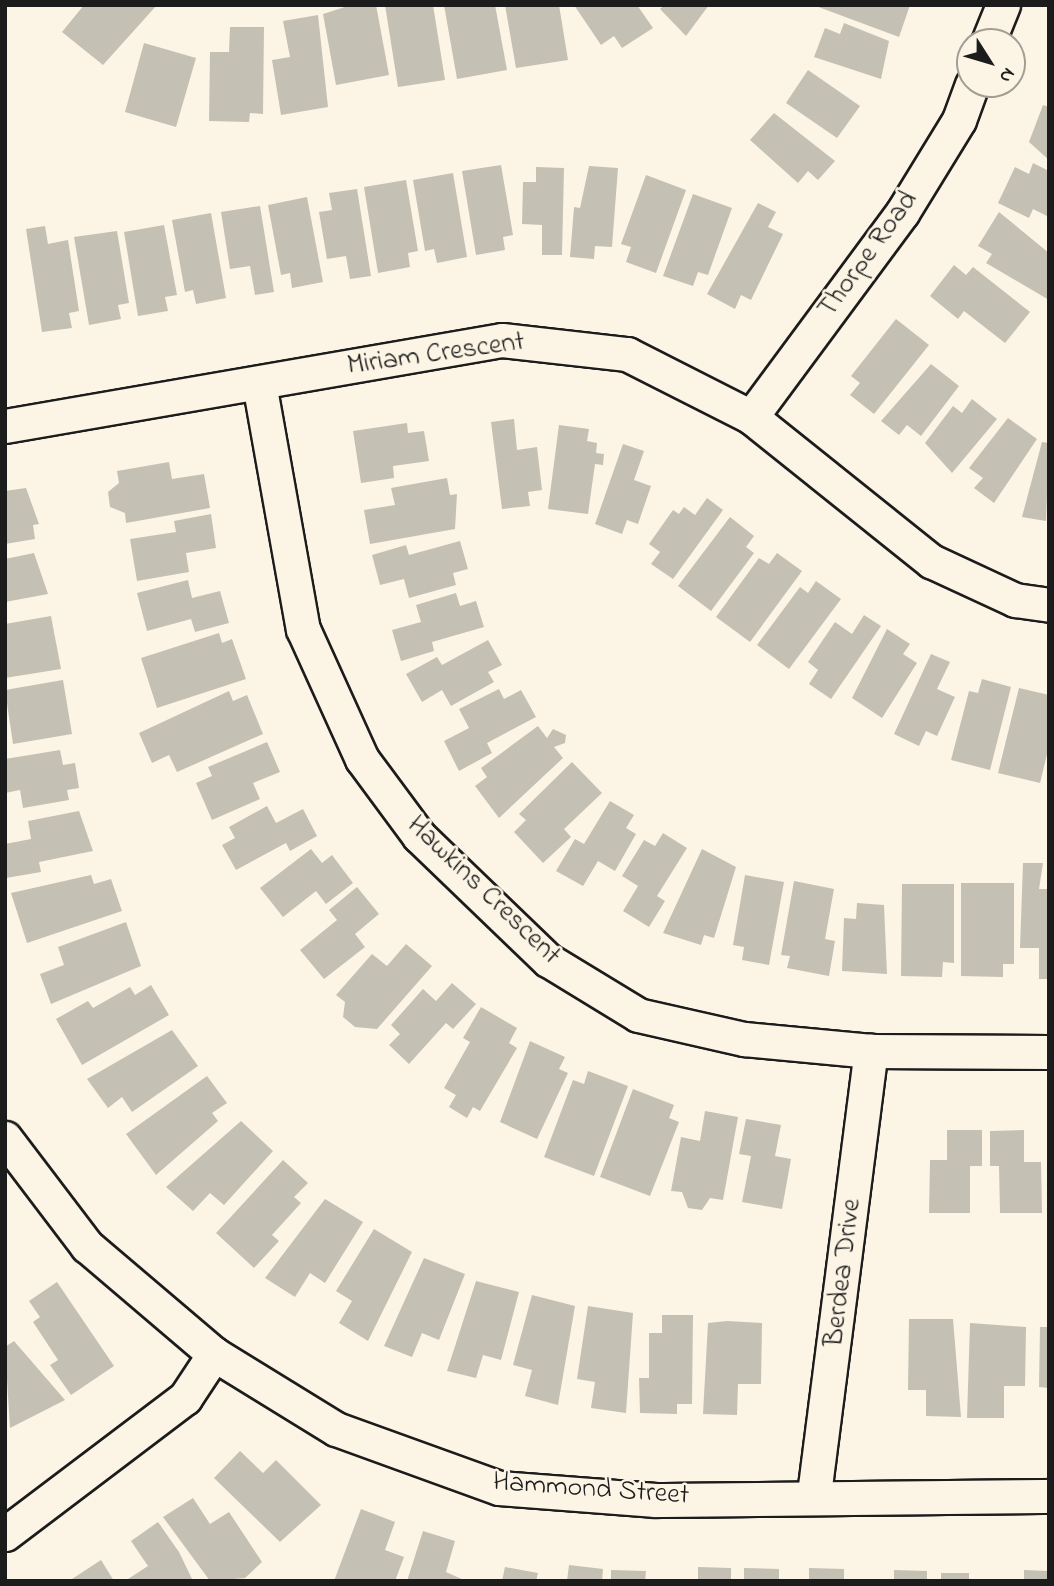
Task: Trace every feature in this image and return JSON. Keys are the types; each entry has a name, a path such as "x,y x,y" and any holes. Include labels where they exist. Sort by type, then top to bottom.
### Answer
{"street":[{"path":"994,28 1003,5"},
{"name":"Thorpe Road","path":"751,416 902,213 959,120 967,98"},
{"name":"Miriam Crescent","path":"5,426 537,340 627,354 751,416 931,561 1015,600 1049,605"},
{"name":"Hawkins Crescent","path":"259,383 303,629 362,759 419,836 548,960 638,1015 744,1039 871,1051 1049,1052"},
{"name":"Berdea Drive","path":"814,1494 871,1051"},
{"name":"Hammond Street","path":"5,1138 87,1246 214,1354 336,1429 499,1488 656,1500 814,1494 1049,1496"},
{"path":"5,1534 185,1398 214,1354"}],"building":[{"path":"84,5 157,5 103,65 62,32"},
{"path":"351,5 376,5 389,75 336,85 323,14"},
{"path":"385,5 433,5 445,80 398,87"},
{"path":"444,5 495,5 507,70 457,79"},
{"path":"505,5 559,5 568,60 516,68"},
{"path":"574,5 637,5 653,28 622,48 614,36 601,45"},
{"path":"665,5 709,5 686,36 660,9"},
{"path":"813,5 910,5 899,37"},
{"path":"318,15 328,107 281,115 272,60 290,57 283,21"},
{"path":"844,23 889,41 881,79 814,57 825,28 840,34"},
{"path":"230,27 264,27 263,114 250,113 249,122 209,121 210,52 229,52"},
{"path":"144,43 196,58 176,127 125,112"},
{"path":"808,70 860,106 837,138 786,103"},
{"path":"1043,105 1049,107 1049,160 1029,142"},
{"path":"774,113 835,161 818,180 808,171 798,183 750,140"},
{"path":"1033,163 1049,171 1049,217 1033,209 1029,218 998,203 1015,167 1029,174"},
{"path":"501,165 513,235 503,237 505,250 476,255 462,171"},
{"path":"589,166 618,168 612,247 595,246 594,259 570,257 574,207 580,208"},
{"path":"536,167 564,168 562,255 542,255 542,225 522,224 523,182 536,182"},
{"path":"453,173 467,257 437,263 434,249 425,251 413,180"},
{"path":"646,175 686,190 656,273 626,262 631,247 621,244"},
{"path":"406,180 418,251 408,253 410,267 378,273 364,187"},
{"path":"357,189 371,276 350,279 346,256 327,259 319,212 332,210 329,193"},
{"path":"693,194 732,208 708,275 698,272 693,286 663,276"},
{"path":"307,197 323,282 292,288 290,273 281,275 268,205"},
{"path":"758,203 776,212 768,227 783,234 751,300 741,295 735,309 707,294"},
{"path":"260,206 274,292 255,295 250,266 230,269 221,212"},
{"path":"999,212 1049,253 1049,300 986,263 992,254 978,246"},
{"path":"211,213 226,298 196,304 193,290 185,292 172,220"},
{"path":"164,225 177,295 165,297 168,311 138,316 124,232"},
{"path":"45,226 48,244 68,240 79,311 69,313 72,328 42,332 26,229"},
{"path":"117,231 129,303 118,305 121,319 89,325 74,237"},
{"path":"954,265 966,275 973,267 1030,312 1005,343 964,311 958,319 930,296"},
{"path":"896,319 929,345 874,414 850,395 860,383 851,376"},
{"path":"931,364 959,386 921,436 907,425 899,435 881,421"},
{"path":"972,399 997,419 952,473 925,443 953,406 962,413"},
{"path":"1008,418 1037,439 994,503 974,488 983,478 969,468"},
{"path":"514,419 517,450 537,447 542,490 528,492 530,506 502,509 491,422"},
{"path":"407,423 408,433 424,431 429,461 393,466 394,478 361,483 353,431"},
{"path":"559,425 589,429 587,441 597,443 596,453 604,454 603,465 595,464 588,514 548,509"},
{"path":"1042,442 1049,443 1046,521 1022,517"},
{"path":"623,444 644,451 634,480 651,486 638,524 627,520 622,534 595,524"},
{"path":"169,462 172,479 204,474 210,508 126,523 125,513 110,507 108,492 119,483 117,471"},
{"path":"447,478 450,495 457,494 455,529 370,544 364,510 395,505 391,488"},
{"path":"26,488 39,524 33,525 35,539 5,544 5,491"},
{"path":"707,498 723,510 673,579 651,564 660,552 649,544 673,510 679,514 684,507 695,515"},
{"path":"211,514 216,548 186,553 189,572 137,581 130,539 176,532 174,521"},
{"path":"730,517 754,536 746,547 754,553 711,611 678,586"},
{"path":"460,541 468,569 453,573 456,585 409,598 404,579 380,585 372,555 406,545 409,555"},
{"path":"34,553 48,594 5,602 5,559"},
{"path":"777,553 802,571 750,642 716,617 759,558 769,564"},
{"path":"188,580 192,598 220,591 229,623 195,632 191,619 147,631 137,593"},
{"path":"816,581 841,599 789,669 757,645 800,587 808,593"},
{"path":"456,593 460,606 476,601 484,627 432,642 434,651 401,661 392,630 421,622 416,605"},
{"path":"864,615 881,626 831,699 809,684 818,670 808,662 835,622 852,634"},
{"path":"51,616 61,669 5,678 5,624"},
{"path":"887,629 910,644 903,654 917,663 882,718 852,698"},
{"path":"219,633 222,643 232,639 246,679 157,708 141,658"},
{"path":"488,640 502,665 488,672 494,682 451,706 442,690 422,702 406,674 437,657 442,665"},
{"path":"931,654 950,662 937,689 955,697 937,736 926,731 919,746 894,734"},
{"path":"982,679 1011,687 990,770 951,760 969,691 978,693"},
{"path":"63,680 72,734 13,744 5,690"},
{"path":"1019,688 1049,695 1049,746 1040,783 998,773"},
{"path":"499,689 504,699 521,690 536,717 487,743 492,753 459,771 444,741 469,728 459,709"},
{"path":"229,691 233,701 247,695 263,734 177,772 169,755 152,763 139,733"},
{"path":"538,726 547,738 553,729 566,735 565,743 554,747 563,758 499,818 475,786 487,777 481,768"},
{"path":"267,742 280,772 253,783 260,799 212,820 196,783 212,776 208,767"},
{"path":"60,750 63,765 75,763 79,788 67,790 69,800 23,808 20,790 5,793 5,759"},
{"path":"572,762 602,793 564,829 571,837 543,863 514,832 526,820 519,814"},
{"path":"610,801 634,815 626,828 636,834 615,871 598,861 583,886 556,871 575,839 584,844"},
{"path":"267,806 276,823 303,809 317,836 290,851 286,843 236,870 222,845 235,838 229,827"},
{"path":"79,811 93,851 39,862 41,872 6,878 5,844 31,839 28,821"},
{"path":"663,833 687,848 657,896 665,901 649,927 623,911 638,886 622,876 644,840 655,846"},
{"path":"311,849 322,863 332,855 353,883 326,904 316,891 283,917 260,888"},
{"path":"702,849 736,867 714,938 704,935 701,945 663,933"},
{"path":"1023,863 1043,863 1039,889 1049,889 1049,979 1039,979 1039,948 1020,948"},
{"path":"91,875 94,884 111,879 122,911 27,943 11,893"},
{"path":"745,875 784,882 769,965 742,960 744,947 733,945"},
{"path":"794,881 834,889 825,939 835,941 829,976 787,968 790,956 781,955"},
{"path":"961,883 1014,883 1014,964 1003,964 1003,977 961,976"},
{"path":"902,884 954,884 954,963 943,962 942,977 901,976"},
{"path":"357,887 379,914 355,934 365,947 324,979 300,950 337,920 329,910"},
{"path":"857,903 884,905 887,974 842,971 844,918 856,919"},
{"path":"126,922 141,966 51,1004 40,974 64,965 58,947"},
{"path":"406,944 432,966 377,1029 355,1027 343,1017 345,1002 336,995 372,954 387,966"},
{"path":"452,983 476,1004 453,1029 446,1023 409,1064 389,1045 400,1034 391,1025 423,989 436,1001"},
{"path":"151,985 169,1015 82,1065 56,1019 88,1001 93,1008 130,987 135,995"},
{"path":"481,1007 517,1028 509,1043 517,1048 480,1111 473,1107 467,1118 449,1107 456,1095 444,1088 470,1042 463,1038"},
{"path":"172,1030 198,1066 132,1112 122,1097 108,1108 87,1079"},
{"path":"530,1041 565,1057 559,1069 568,1073 537,1139 500,1122"},
{"path":"588,1071 628,1086 594,1176 544,1157 573,1080 584,1084"},
{"path":"207,1076 227,1103 212,1113 218,1121 156,1175 126,1134"},
{"path":"633,1089 674,1105 669,1118 679,1122 650,1196 600,1177"},
{"path":"705,1111 738,1117 723,1200 710,1198 702,1210 688,1208 682,1192 671,1191 681,1137 700,1141"},
{"path":"746,1119 781,1125 775,1156 791,1159 782,1209 742,1202 751,1156 739,1154"},
{"path":"241,1121 273,1151 224,1205 210,1193 193,1211 166,1187"},
{"path":"947,1130 982,1130 982,1166 970,1166 970,1213 929,1213 930,1160 947,1160"},
{"path":"1024,1130 1024,1162 1041,1162 1042,1213 1000,1213 999,1166 990,1166 990,1131"},
{"path":"283,1160 308,1183 294,1197 301,1203 272,1235 279,1241 254,1268 216,1233"},
{"path":"325,1199 363,1222 325,1283 310,1273 295,1297 265,1278"},
{"path":"374,1229 412,1252 368,1341 339,1323 352,1301 336,1291"},
{"path":"424,1258 465,1274 439,1340 422,1333 412,1357 384,1346"},
{"path":"476,1281 519,1292 501,1360 483,1355 476,1378 447,1371"},
{"path":"57,1282 114,1366 71,1395 50,1365 58,1360 33,1322 40,1317 29,1301"},
{"path":"532,1295 575,1306 558,1405 525,1396 532,1370 513,1365"},
{"path":"588,1306 633,1313 626,1413 591,1408 595,1382 577,1379"},
{"path":"662,1315 693,1315 692,1404 677,1404 677,1414 640,1413 639,1378 649,1378 649,1333 662,1333"},
{"path":"909,1319 953,1319 961,1417 926,1416 926,1390 908,1390"},
{"path":"708,1323 762,1323 761,1384 738,1384 737,1415 703,1414"},
{"path":"970,1323 1026,1327 1025,1386 1004,1386 1004,1418 967,1418"},
{"path":"1040,1327 1049,1327 1049,1388 1039,1387"},
{"path":"14,1341 65,1400 10,1428 5,1347"},
{"path":"240,1451 263,1473 276,1460 321,1505 280,1542 214,1478"},
{"path":"193,1498 210,1524 229,1512 262,1562 245,1578 210,1581 163,1517"},
{"path":"361,1509 395,1522 385,1550 404,1557 395,1581 334,1581"},
{"path":"158,1522 179,1552 193,1581 128,1579 148,1566 131,1541"},
{"path":"423,1531 455,1541 446,1572 466,1581 407,1581"},
{"path":"101,1560 114,1581 72,1579"},
{"path":"569,1565 603,1569 602,1581 567,1581"},
{"path":"505,1567 538,1573 536,1581 502,1581"},
{"path":"698,1567 731,1568 731,1581 698,1581"},
{"path":"744,1568 779,1569 779,1581 744,1581"},
{"path":"809,1568 844,1569 844,1581 809,1581"},
{"path":"611,1570 646,1571 645,1581 611,1581"},
{"path":"894,1570 927,1571 927,1581 894,1581"},
{"path":"1024,1570 1049,1571 1049,1581 1024,1581"},
{"path":"941,1573 969,1573 969,1581 941,1581"}]}
